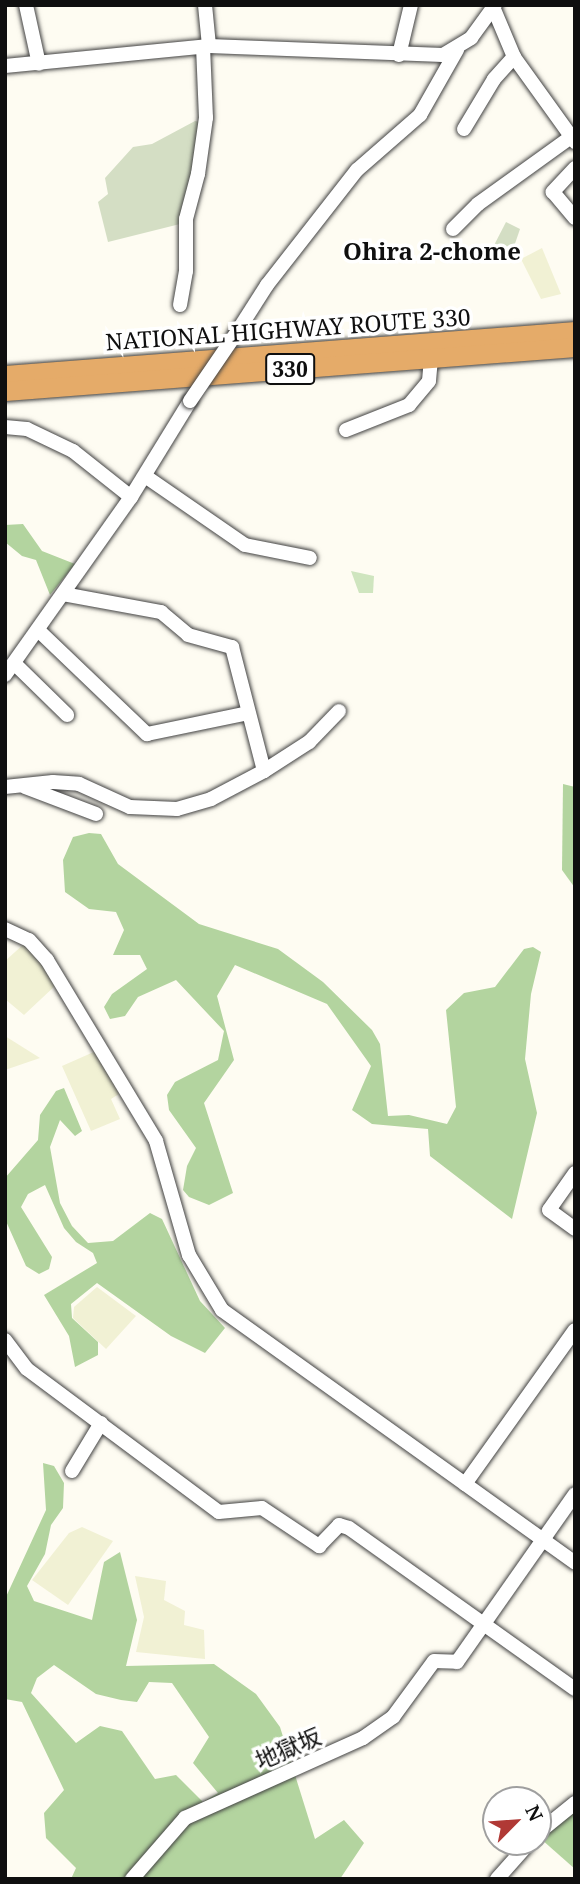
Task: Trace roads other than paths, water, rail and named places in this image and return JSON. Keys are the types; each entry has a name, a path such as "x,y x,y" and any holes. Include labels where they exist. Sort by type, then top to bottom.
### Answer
{"highway":[{"name":"NATIONAL HIGHWAY ROUTE 330","path":"5,375 575,331"},
{"name":"NATIONAL HIGHWAY ROUTE 330","path":"5,391 575,347"}],"street":[{"path":"26,5 39,64"},
{"path":"180,305 186,271 186,219 206,118 205,5"},
{"path":"399,55 411,5"},
{"path":"67,715 10,669 131,497 190,401 267,285 357,170 420,115 457,50 494,6 514,57 573,138 478,204 453,229"},
{"path":"5,66 206,47 399,55 443,55 457,50"},
{"path":"464,130 494,79 514,57"},
{"path":"575,168 553,192 575,218"},
{"path":"346,430 409,405 429,381 431,358"},
{"path":"5,427 27,429 73,452 131,497"},
{"path":"145,475 245,545 310,558"},
{"path":"63,594 161,612 188,635 232,647 264,771"},
{"path":"38,629 147,734 248,713"},
{"path":"5,787 53,782 79,785 130,807 177,809 211,799 264,771 309,742 340,711"},
{"path":"24,787 96,814"},
{"path":"5,929 29,940 47,960 156,1141 190,1255 222,1310 575,1563"},
{"path":"575,1173 549,1210 575,1229"},
{"path":"465,1484 575,1330"},
{"path":"5,1340 27,1369 219,1511 262,1508 319,1546 339,1525 349,1528 575,1689"},
{"path":"72,1471 101,1423"},
{"path":"482,1624 575,1494"},
{"name":"地獄坂","path":"132,1879 185,1818 363,1738 393,1717 434,1661 457,1662 482,1624"},
{"path":"552,1822 575,1803"},
{"path":"497,1879 518,1856"}],"district":[{"name":"Ohira 2-chome","path":"432,251"}]}
